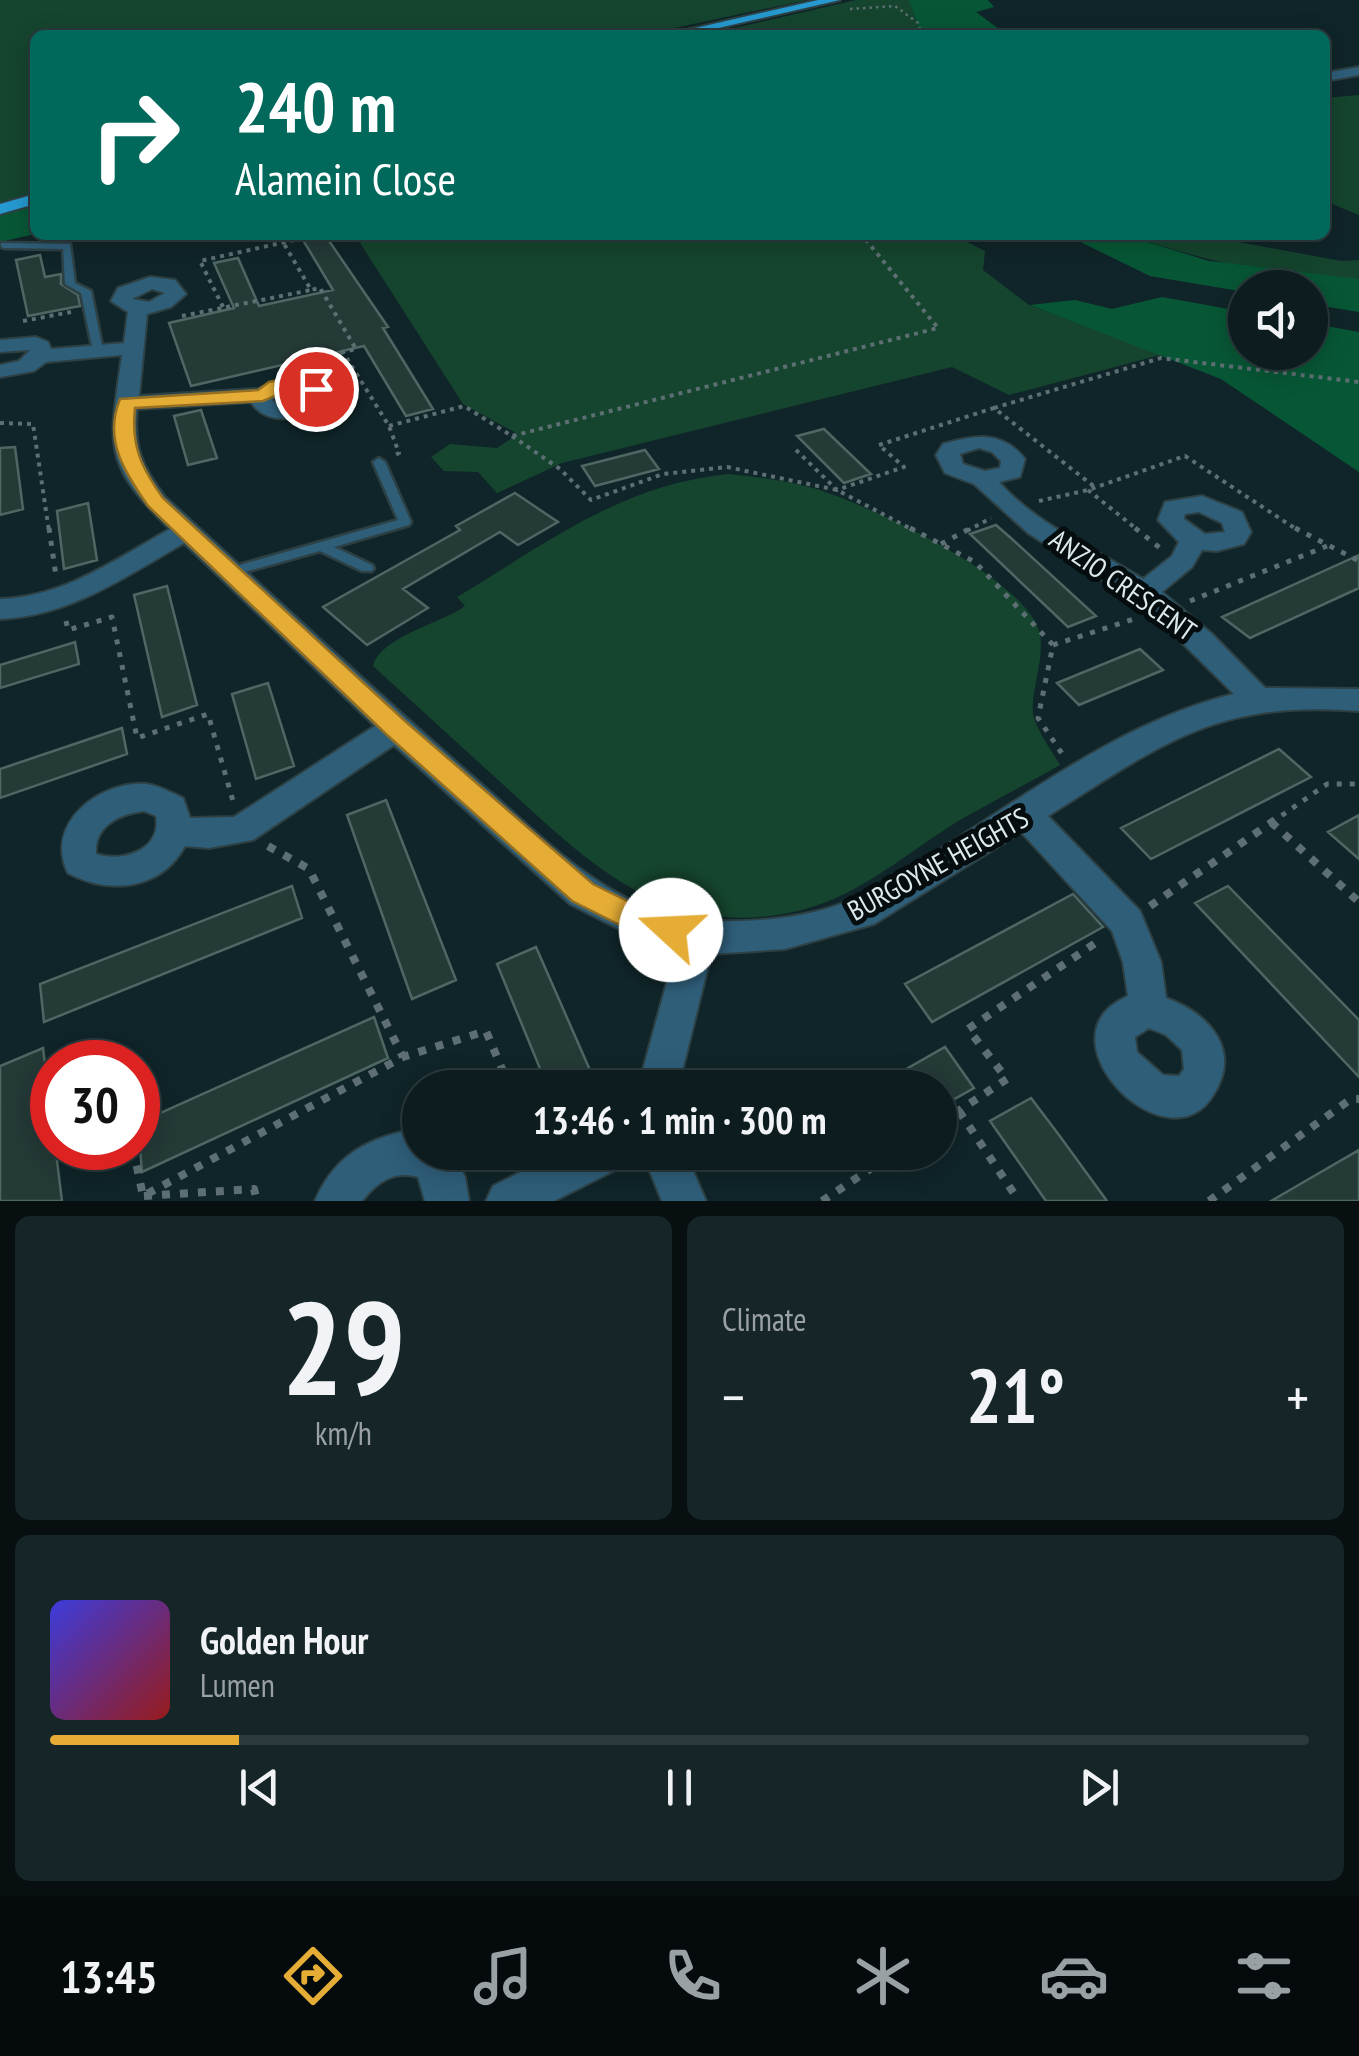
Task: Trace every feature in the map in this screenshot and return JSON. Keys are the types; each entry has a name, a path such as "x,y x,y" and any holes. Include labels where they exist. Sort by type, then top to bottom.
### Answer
{"main road":[{"path":"694,30 834,0"},
{"path":"0,209 30,200"}],"street":[{"path":"1330,75 1359,71"},
{"path":"0,371 26,366 40,356 98,351 136,328"},
{"name":"BURGOYNE HEIGHTS","path":"136,328 122,436 130,467 156,502 396,728 582,892 644,924 698,938 785,933 861,913 1190,718 1256,698 1359,700"},
{"path":"0,346 36,343 42,346 40,356"},
{"path":"126,402 263,396"},
{"name":"ANZIO CRESCENT","path":"983,479 1010,508 1154,601 1210,647 1256,698"},
{"path":"0,609 40,606 62,598 186,531"},
{"path":"1154,601 1194,539"},
{"path":"174,831 208,834 241,830 396,728"},
{"path":"1026,815 1127,922 1142,962 1150,1010"},
{"path":"663,1070 698,938"},
{"path":"338,1201 358,1169 376,1157 394,1152 413,1153 429,1161 441,1175 446,1201"},
{"path":"508,1201 570,1170"},
{"path":"671,1170 684,1201"}],"lane":[{"path":"4,245 67,246 70,284 86,291 98,351"},
{"path":"234,572 405,522 379,462"},
{"path":"324,548 367,568"}],"path":[{"path":"282,240 310,290"},
{"path":"223,306 200,261 301,240"},
{"path":"512,436 938,328 866,240"},
{"path":"136,328 223,306 320,288 356,349 344,352 389,426 464,406 560,470 591,500 662,474 728,468 838,490 976,562 1053,645"},
{"path":"18,322 90,308"},
{"path":"994,408 1161,358 1359,382"},
{"path":"0,423 33,424 51,557 68,630 112,617 138,738 208,714 241,830 309,869 403,1056"},
{"path":"838,490 904,467 879,445"},
{"path":"796,450 838,490"},
{"path":"1088,490 1216,591"},
{"path":"942,544 1010,508"},
{"path":"1053,645 1154,601 1216,591 1327,546"},
{"path":"1053,645 1038,718 1080,781"},
{"path":"1018,1201 959,1111 1007,1079 968,1029 1326,784 1359,784"},
{"path":"1271,822 1359,902"},
{"path":"142,1196 403,1056 486,1031 502,1070"},
{"path":"1210,1201 1351,1099 1359,1099"},
{"path":"137,1170 142,1196"},
{"path":"822,1201 869,1170"},
{"path":"142,1196 254,1189 257,1201"}],"green space":[{"path":"0,0 807,0 665,30 30,30 30,195 0,203"},
{"path":"856,0 913,0 926,30 726,30"},
{"path":"909,0 988,0 994,7 976,12 1000,30 920,30"},
{"path":"1359,95 1359,215 1330,203 1330,98"},
{"path":"30,200 30,235 0,242 0,209"},
{"path":"358,240 963,240 985,251 983,270 1029,305 1164,354 1009,395 952,367 562,463 497,493 478,472 444,471 431,457 450,444 497,448 518,434 463,404"},
{"path":"1076,240 1141,240 1209,261 1284,270 1228,270 1228,289 1150,276"},
{"path":"1143,240 1228,240 1341,261 1359,260 1359,279 1328,279 1328,270 1260,270"},
{"path":"1328,275 1359,279 1359,312 1328,307"},
{"path":"1162,297 1228,309 1228,370 1328,370 1328,326 1359,332 1359,472 1221,379 1030,305 1075,300 1112,309"},
{"path":"729,474 803,485 869,509 942,546 1007,590 1029,613 1040,635 1034,718 1060,765 960,820 844,894 802,910 755,917 713,916 675,907 639,892 605,871 541,819 373,666 378,656 400,638 465,606 457,597 587,519 654,490"}],"building":[{"path":"303,240 328,240 388,327 383,328 433,409 406,416 364,346 191,386 169,323 234,308 214,263 238,258 259,306 333,290"},
{"path":"40,255 45,277 61,274 61,284 78,295 80,306 28,316 16,260"},
{"path":"201,410 217,458 188,465 174,416"},
{"path":"824,429 871,474 844,483 797,436"},
{"path":"15,447 23,509 0,515 0,448"},
{"path":"645,450 659,469 595,486 582,466"},
{"path":"515,493 558,522 518,545 500,532 403,589 428,608 367,645 323,607 460,530 456,526"},
{"path":"88,503 97,560 64,569 57,511"},
{"path":"996,525 1096,616 1068,627 970,534"},
{"path":"1359,555 1359,588 1250,638 1222,617"},
{"path":"167,586 197,705 162,717 134,595"},
{"path":"75,642 79,664 0,688 0,665"},
{"path":"1140,649 1163,670 1079,705 1057,683"},
{"path":"268,683 294,766 256,779 232,694"},
{"path":"122,728 127,754 0,798 0,769"},
{"path":"1279,749 1311,777 1151,859 1121,828"},
{"path":"386,800 456,980 412,999 347,815"},
{"path":"1359,815 1359,859 1328,832"},
{"path":"292,886 302,918 44,1022 40,984"},
{"path":"1228,886 1359,1020 1359,1077 1195,903"},
{"path":"1073,894 1103,927 932,1022 905,984"},
{"path":"536,947 590,1070 541,1070 497,964"},
{"path":"374,1017 388,1058 160,1164 160,1113"},
{"path":"945,1047 974,1088 957,1098 957,1070 905,1070"},
{"path":"30,1053 30,1170 58,1170 62,1201 0,1201 0,1066"},
{"path":"1031,1098 1107,1201 1046,1201 990,1121"},
{"path":"1359,1150 1359,1201 1271,1201 1314,1176"}],"route":[{"path":"316,389 294,382 276,386 263,396 126,402 122,436 130,467 156,502 186,531 396,728 582,892 644,924 671,930"}]}
